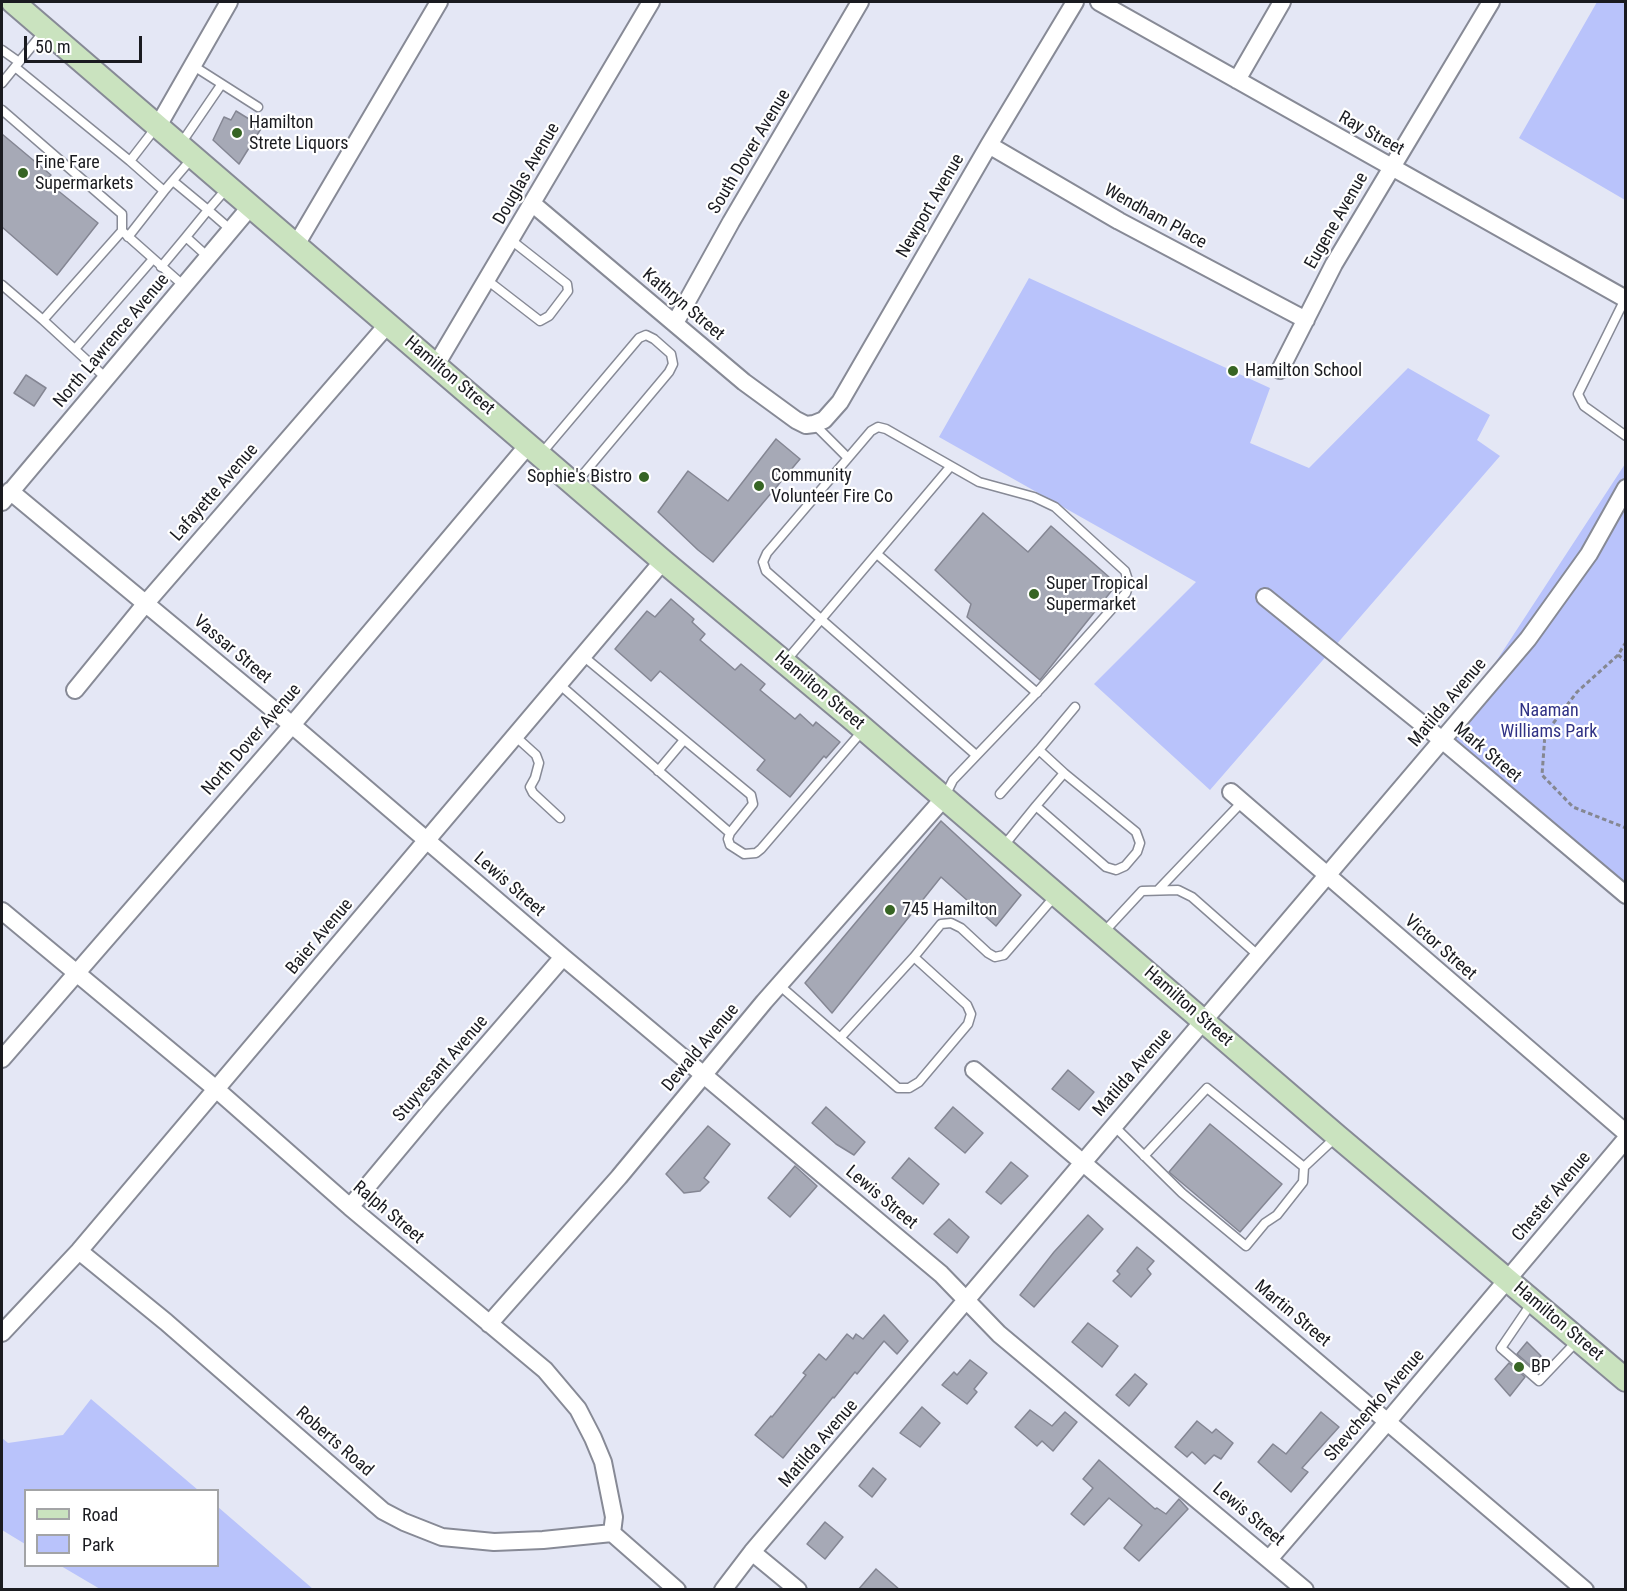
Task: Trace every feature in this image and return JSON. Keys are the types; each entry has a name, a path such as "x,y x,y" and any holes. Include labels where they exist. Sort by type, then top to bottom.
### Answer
{"street":[{"name":"Hamilton Street","path":"15,2 663,561 864,729 1337,1136 1626,1380"},
{"path":"158,126 229,2"},
{"path":"296,245 439,2"},
{"name":"South Dover Avenue","path":"675,323 731,222 860,2"},
{"name":"Newport Avenue","path":"814,424 824,420 840,402 989,145 1076,2"},
{"name":"Ray Street","path":"1099,2 1390,168 1535,246 1625,299"},
{"path":"1237,81 1282,2"},
{"name":"Eugene Avenue","path":"1280,370 1334,264 1491,2"},
{"name":"Douglas Avenue","path":"436,366 533,204 645,4"},
{"name":"Wendham Place","path":"989,145 1119,221 1306,320"},
{"name":"Kathryn Street","path":"533,204 744,382 796,420 814,424"},
{"name":"North Lawrence Avenue","path":"6,497 251,206"},
{"name":"Lafayette Avenue","path":"75,690 146,603 388,324"},
{"name":"North Dover Avenue","path":"2,1059 535,449"},
{"name":"Matilda Avenue","path":"723,1590 752,1552 1528,639 1557,602 1589,554 1626,488"},
{"name":"Vassar Street","path":"6,497 146,603 427,840"},
{"name":"Baier Avenue","path":"2,1333 79,1251 663,561"},
{"name":"Mark Street","path":"1265,597 1442,740 1626,895"},
{"name":"Victor Street","path":"1236,797 1626,1133"},
{"name":"Dewald Avenue","path":"489,1324 619,1177 779,986 944,798"},
{"name":"Lewis Street","path":"427,840 941,1274 999,1334 1270,1558 1305,1590"},
{"name":"Ralph Street","path":"2,911 216,1089 350,1207 545,1370 578,1409 603,1462 614,1517 612,1533"},
{"name":"Stuyvesant Avenue","path":"350,1207 563,957"},
{"name":"Martin Street","path":"974,1070 1585,1590"},
{"name":"Chester Avenue","path":"1509,1280 1626,1139"},
{"name":"Roberts Road","path":"79,1251 166,1322 383,1511 442,1537 494,1542 612,1533"},
{"name":"Shevchenko Avenue","path":"1270,1558 1509,1280"},
{"path":"612,1533 677,1590"},
{"path":"752,1552 798,1590"}],"lane":[{"path":"2,83 45,29"},
{"path":"2,50 164,191"},
{"path":"192,65 258,107"},
{"path":"43,320 173,181 221,85"},
{"path":"2,110 122,214 125,234 184,286"},
{"path":"129,161 158,126"},
{"path":"173,181 231,230"},
{"path":"162,267 228,186"},
{"path":"186,237 208,257"},
{"path":"487,280 540,321 549,316 568,291 567,284 511,240"},
{"path":"75,349 153,259"},
{"path":"2,285 106,378"},
{"path":"1625,299 1578,394 1584,406 1626,436"},
{"path":"535,449 639,338 646,335 654,339 671,354 673,364 669,372 575,484"},
{"path":"814,424 848,458"},
{"path":"944,798 953,780 1036,693 1126,593 1130,583 1125,572 1055,507 1034,497 979,482 886,429 878,428 871,431 767,553 763,562 766,571 976,755"},
{"path":"785,663 950,467"},
{"path":"877,554 1036,693"},
{"path":"583,656 751,795 752,807 730,833 728,839 735,850 750,854 756,853 864,729"},
{"path":"559,684 730,833"},
{"path":"1000,794 1075,707"},
{"path":"515,736 536,755 539,763 530,787 532,793 560,818"},
{"path":"658,771 684,740"},
{"path":"1036,806 1106,867 1116,870 1125,867 1137,852 1140,843 1137,832 1039,750"},
{"path":"1002,848 1064,773"},
{"path":"1158,890 1236,797"},
{"path":"1103,934 1142,891 1178,890 1192,897 1259,956"},
{"path":"840,1038 942,924 951,923 961,928 988,954 995,957 1004,955 1056,894"},
{"path":"779,986 898,1088 909,1088 919,1082 968,1024 971,1014 967,1005 914,957"},
{"path":"1144,1156 1207,1088 1304,1167"},
{"path":"1114,1126 1182,1193 1246,1246 1265,1223 1277,1215 1303,1182 1304,1167 1337,1136"},
{"path":"1533,1301 1501,1348 1539,1381 1578,1339"}],"path":[{"path":"1626,642 1618,654 1577,692 1545,734 1542,775 1573,807 1626,828"},
{"path":"1618,654 1626,662"}],"green space":[{"path":"1597,2 1625,2 1625,200 1519,138"},
{"path":"1029,278 1270,388 1250,443 1309,468 1408,368 1490,415 1477,440 1500,456 1210,790 1094,684 1196,582 939,437"},
{"name":"Naaman Williams Park","path":"1625,464 1625,887 1448,735"},
{"path":"91,1399 197,1489 24,1489 24,1543 2,1530 2,1438 8,1443 63,1435"},
{"path":"219,1508 313,1589 100,1589 63,1567 219,1567"}],"building":[{"name":"Hamilton Strete Liquors","path":"236,111 262,127 239,164 213,140 224,117 231,120"},
{"path":"2,134 51,175 46,181 98,223 57,275 2,227"},
{"path":"26,375 46,388 34,406 14,393"},
{"name":"Community Volunteer Fire Co","path":"776,439 800,459 713,562 658,512 688,471 728,501"},
{"name":"Super Tropical Supermarket","path":"983,513 1028,552 1051,526 1117,584 1040,680 967,617 971,604 935,570"},
{"path":"671,599 694,619 692,622 705,634 700,640 735,670 741,664 765,684 760,690 795,719 800,714 813,726 816,722 840,742 826,758 824,756 790,797 757,770 765,760 660,671 651,681 615,649 647,611 655,617"},
{"name":"745 Hamilton","path":"941,821 1021,895 996,926 941,877 832,1013 805,983"},
{"path":"1068,1070 1094,1092 1079,1110 1052,1089"},
{"path":"826,1107 865,1142 854,1155 836,1144 812,1123"},
{"path":"953,1107 983,1133 965,1153 935,1128"},
{"path":"1210,1124 1282,1184 1240,1232 1169,1172"},
{"path":"708,1126 730,1144 704,1178 709,1182 700,1191 684,1193 666,1174"},
{"path":"909,1158 939,1184 923,1204 892,1178"},
{"path":"1011,1162 1028,1176 1001,1204 986,1192"},
{"path":"795,1166 817,1186 790,1217 768,1198"},
{"path":"1088,1215 1103,1229 1034,1307 1020,1295 1054,1252"},
{"path":"949,1219 969,1237 957,1253 934,1234"},
{"path":"1137,1247 1154,1261 1147,1269 1151,1274 1131,1297 1113,1281 1120,1274 1117,1271"},
{"path":"884,1315 908,1341 897,1354 884,1341 857,1374 855,1372 833,1397 783,1458 755,1435 806,1375 803,1373 819,1354 826,1360 847,1334 853,1339 856,1334 863,1339"},
{"path":"1088,1323 1118,1346 1102,1367 1072,1342"},
{"path":"1527,1342 1541,1356 1532,1367 1517,1354"},
{"path":"970,1360 987,1373 974,1389 977,1392 967,1404 942,1385 954,1372 957,1375"},
{"path":"1509,1363 1525,1377 1510,1396 1495,1379"},
{"path":"1135,1374 1147,1384 1129,1406 1116,1395"},
{"path":"922,1407 940,1423 920,1447 900,1433"},
{"path":"1030,1410 1052,1426 1065,1412 1077,1422 1053,1451 1042,1441 1037,1446 1015,1427"},
{"path":"1321,1412 1339,1427 1302,1468 1308,1472 1291,1492 1258,1462 1273,1444 1286,1454"},
{"path":"1197,1421 1212,1433 1216,1429 1233,1443 1221,1459 1214,1455 1205,1464 1192,1452 1187,1457 1175,1447"},
{"path":"1099,1460 1155,1509 1166,1514 1179,1499 1188,1509 1139,1561 1124,1548 1142,1525 1109,1498 1084,1525 1071,1514 1093,1488 1083,1479"},
{"path":"873,1468 886,1479 872,1497 859,1486"},
{"path":"825,1522 843,1537 825,1559 807,1544"},
{"path":"876,1569 900,1590 858,1590"}],"place":[{"name":"Hamilton Strete Liquors","path":"237,133"},
{"name":"Fine Fare Supermarkets","path":"23,173"},
{"name":"Hamilton School","path":"1233,371"},
{"name":"Sophie's Bistro","path":"644,477"},
{"name":"Community Volunteer Fire Co","path":"759,486"},
{"name":"Super Tropical Supermarket","path":"1034,594"},
{"name":"745 Hamilton","path":"890,910"},
{"name":"BP","path":"1519,1367"}]}
